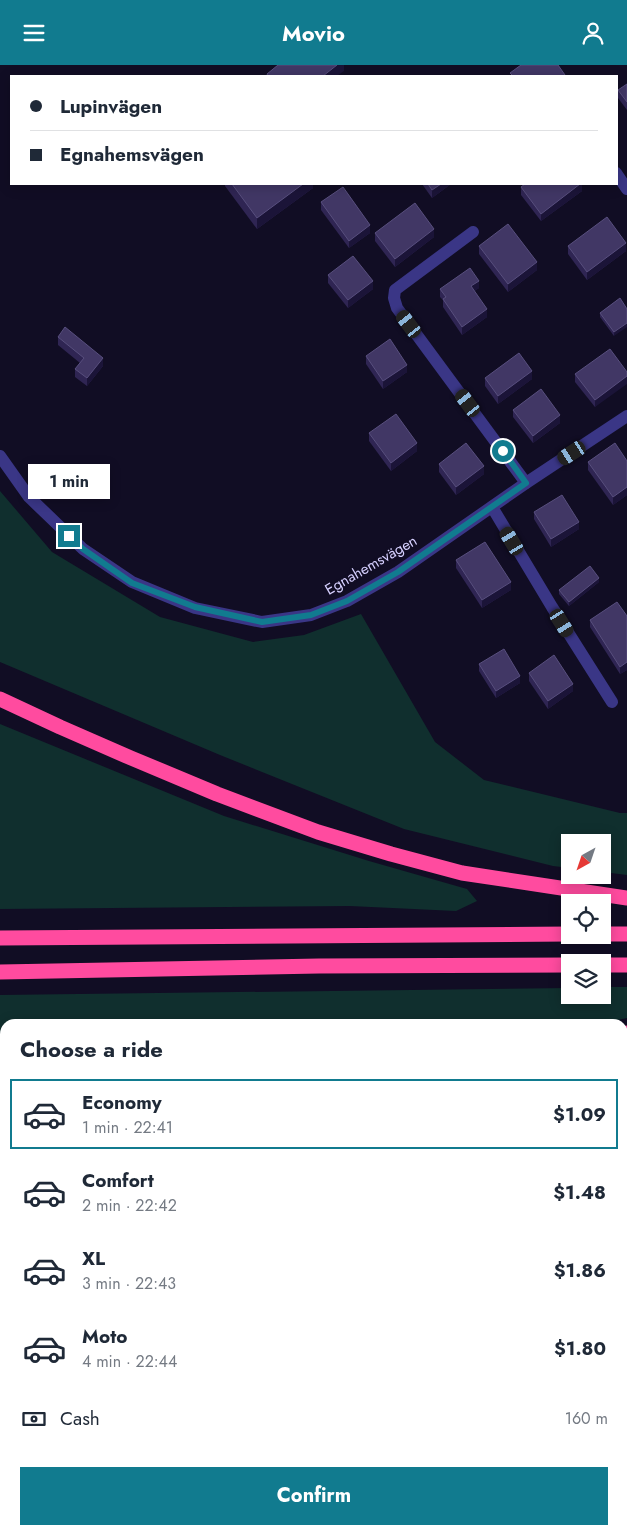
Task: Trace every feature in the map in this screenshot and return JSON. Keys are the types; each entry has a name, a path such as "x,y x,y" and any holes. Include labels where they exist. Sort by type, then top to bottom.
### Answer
{"highway":[{"path":"0,699 60,727 217,794 318,832 391,855 462,873 627,898"},
{"path":"0,938 561,934"},
{"path":"611,934 627,934"},
{"path":"0,972 319,966 561,965"},
{"path":"611,965 627,965"}],"street":[{"path":"618,176 627,189"},
{"path":"472,232 395,290 394,298 397,308 526,483"},
{"name":"Egnahemsvägen","path":"0,456 29,497 83,549 132,583 195,607 262,622 311,615 347,601 398,572 627,416"},
{"path":"492,507 612,702"}],"green space":[{"path":"0,491 52,552 160,617 253,642 304,635 361,614 435,742 484,780 620,813 627,813 627,875 611,873 611,834 561,834 561,867 404,829 220,755 0,662"},
{"path":"0,724 224,816 467,889 477,901 456,911 350,906 0,909"},
{"path":"611,987 627,987 627,1018 0,1019 0,995 561,988 561,1004 611,1004"}],"building":[{"path":"278,65 337,65 324,75 267,74"},
{"path":"521,65 558,65 565,75 512,75 510,73"},
{"path":"627,84 627,102 618,90"},
{"path":"233,185 302,185 257,218"},
{"path":"429,185 440,185 432,190"},
{"path":"524,185 579,185 541,214 521,187"},
{"path":"343,187 370,225 349,241 321,202"},
{"path":"415,203 434,229 395,259 375,233"},
{"path":"607,217 626,243 587,272 568,246"},
{"path":"508,224 537,262 508,284 479,246"},
{"path":"353,256 373,281 348,300 328,275"},
{"path":"470,268 479,281 471,286 487,309 462,327 443,299 446,297 440,289"},
{"path":"620,298 627,309 627,323 614,332 600,313"},
{"path":"65,327 103,358 87,378 75,369 84,358 58,337"},
{"path":"390,339 407,365 383,381 366,356"},
{"path":"610,349 627,372 627,376 595,400 575,374"},
{"path":"519,353 532,371 498,396 485,378"},
{"path":"541,389 560,415 533,436 513,410"},
{"path":"396,414 417,443 391,463 369,433"},
{"path":"466,443 484,466 456,487 439,464"},
{"path":"615,443 627,461 627,487 613,497 588,462"},
{"path":"562,495 579,522 551,539 534,512"},
{"path":"485,542 511,582 482,600 456,560"},
{"path":"590,566 599,578 569,602 559,590"},
{"path":"617,602 627,616 627,662 620,667 590,620"},
{"path":"504,649 520,676 496,691 479,664"},
{"path":"554,655 573,684 548,701 529,673"}],"route":[{"path":"69,536 83,549 132,583 195,607 262,622 311,615 347,601 398,572 526,483 503,451"}]}
